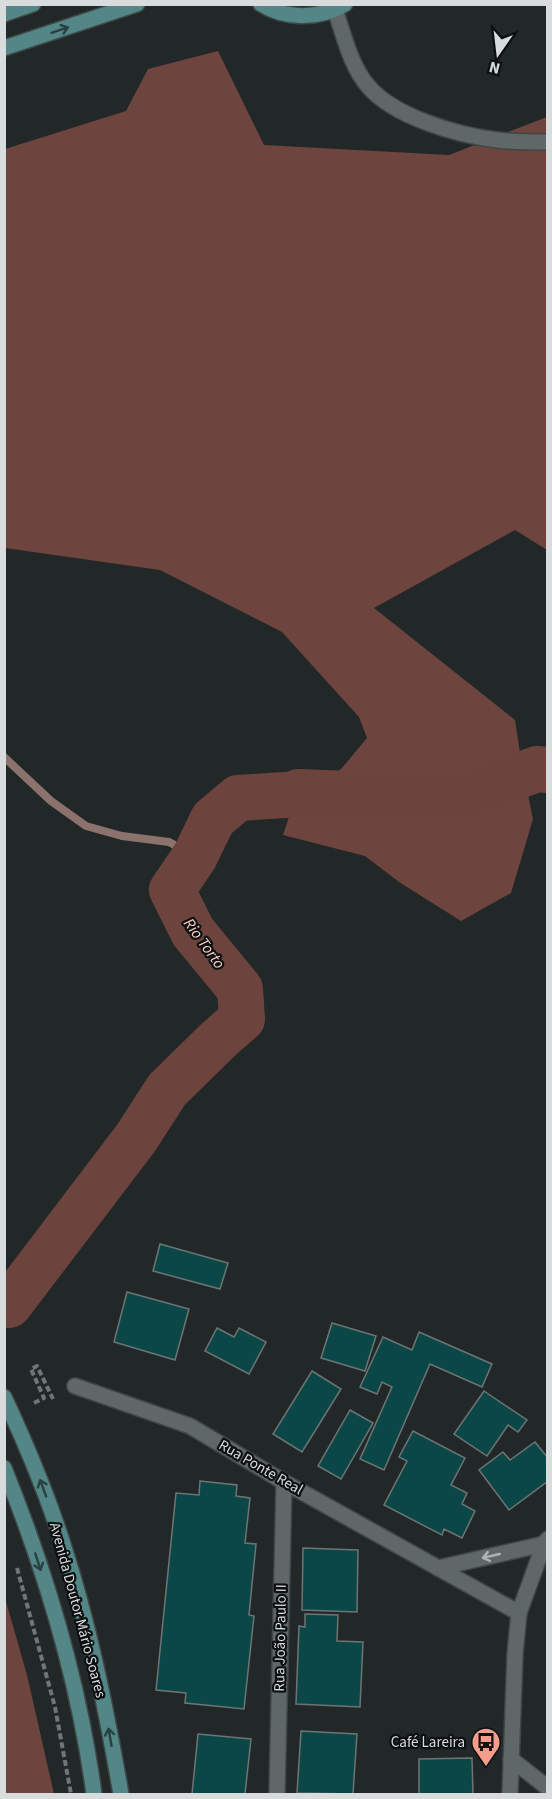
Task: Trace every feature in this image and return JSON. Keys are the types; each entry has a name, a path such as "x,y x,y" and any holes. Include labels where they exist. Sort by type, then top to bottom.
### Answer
{"main road":[{"path":"4,14 33,4"},
{"path":"4,48 137,4"},
{"path":"261,4 287,15 311,16 340,7"},
{"name":"Avenida Doutor Mário Soares","path":"4,1397 26,1445 62,1542 92,1647 121,1794"},
{"name":"Avenida Doutor Mário Soares","path":"4,1468 50,1597 77,1702 94,1794"}],"street":[{"path":"340,7 357,70 368,86 392,107 450,130 478,137 499,141 548,142"},
{"name":"Rua Ponte Real","path":"75,1386 190,1426 284,1482 519,1613"},
{"name":"Rua João Paulo II","path":"277,1794 284,1482"},
{"path":"438,1568 546,1541"},
{"path":"510,1794 515,1654 519,1613 546,1541"},
{"path":"511,1759 548,1788"}],"path":[{"path":"34,1403 44,1398 32,1369 37,1366 53,1399"},
{"path":"15,1561 55,1707 71,1794"}],"shaded area":[{"path":"218,51 264,145 449,155 547,117 547,550 515,530 374,608 515,720 533,819 511,893 461,921 399,882 365,856 283,835 292,808 342,768 367,738 359,717 282,632 160,570 5,548 5,149 126,111 148,69"},
{"path":"5,1598 27,1675 54,1794 5,1794"}],"building":[{"path":"160,1244 228,1263 220,1289 153,1271"},
{"path":"127,1292 189,1309 175,1360 114,1342"},
{"path":"332,1323 376,1336 365,1371 321,1358"},
{"path":"217,1328 234,1337 239,1328 266,1342 249,1374 205,1351"},
{"path":"419,1332 492,1364 482,1387 430,1364 384,1470 360,1459 392,1387 382,1382 377,1394 360,1387 383,1337 412,1350"},
{"path":"312,1371 341,1389 302,1452 273,1434"},
{"path":"484,1391 527,1420 518,1432 508,1425 487,1456 454,1434"},
{"path":"350,1410 373,1423 341,1479 318,1466"},
{"path":"413,1431 465,1458 451,1485 467,1493 462,1504 475,1511 462,1538 444,1529 442,1535 384,1505 407,1461 399,1457"},
{"path":"535,1442 548,1458 548,1481 509,1510 479,1470 503,1452 510,1460"},
{"path":"200,1481 237,1485 236,1496 250,1498 245,1543 256,1544 249,1615 254,1616 244,1709 185,1703 186,1693 156,1690 176,1493 199,1495"},
{"path":"303,1548 358,1550 357,1612 302,1610"},
{"path":"305,1614 338,1615 337,1641 363,1642 360,1707 296,1704 299,1626 305,1627"},
{"path":"301,1731 357,1734 353,1794 297,1793"},
{"path":"198,1734 251,1739 245,1794 192,1794"},
{"path":"472,1758 473,1794 419,1794 419,1759"}],"waterway":[{"path":"4,757 51,801 86,826 122,836 169,842 195,856"},
{"name":"Rio Torto","path":"9,1305 136,1138 167,1090 242,1019 240,989 193,932 172,890 195,856 213,819 238,798 300,794 298,792 460,798 537,769 548,770"}],"place":[{"name":"Café Lareira","path":"486,1768"}]}
